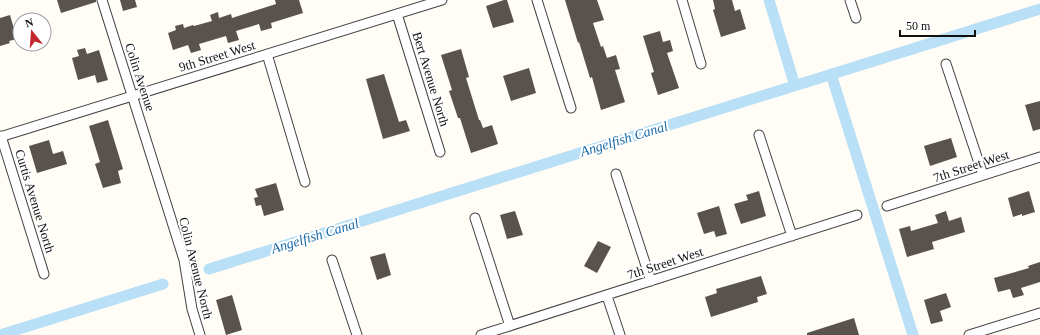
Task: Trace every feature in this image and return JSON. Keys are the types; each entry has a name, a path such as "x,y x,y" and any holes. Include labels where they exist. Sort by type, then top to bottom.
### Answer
{"street":[{"name":"Colin Avenue","path":"102,0 153,161"},
{"path":"537,0 571,108"},
{"path":"682,0 701,64"},
{"path":"850,0 856,18"},
{"name":"9th Street West","path":"1,137 437,1"},
{"name":"Bert Avenue North","path":"397,14 440,152"},
{"path":"267,54 305,182"},
{"path":"946,64 983,175"},
{"path":"759,135 792,236"},
{"name":"Curtis Avenue North","path":"1,137 44,274"},
{"name":"7th Street West","path":"887,206 1040,157"},
{"name":"Colin Avenue North","path":"153,161 184,260 192,309 200,335"},
{"path":"616,174 651,281"},
{"name":"7th Street West","path":"481,335 857,215"},
{"path":"475,218 510,326"},
{"path":"332,260 357,335"},
{"path":"607,296 620,335"},
{"path":"969,335 1040,312"}],"building":[{"path":"57,0 96,0 96,2 61,13"},
{"path":"120,0 135,0 137,7 123,11"},
{"path":"275,0 299,0 303,13 271,23 272,28 261,31 259,24 236,31 239,40 228,43 226,36 199,44 201,50 191,53 188,45 173,50 168,33 176,30 175,26 183,24 184,28 212,21 210,15 218,12 219,18 231,14 232,18 276,4"},
{"path":"507,0 514,22 493,28 486,6"},
{"path":"565,0 597,0 604,20 593,23 601,47 603,46 607,58 616,55 620,69 615,70 625,102 601,110 592,77 590,78"},
{"path":"713,0 732,0 735,11 740,9 746,29 721,37 713,10 715,9"},
{"path":"10,15 12,22 12,40 9,41 10,43 0,46 0,18"},
{"path":"660,31 663,42 670,40 673,51 667,53 679,88 658,95 651,73 654,72 643,36"},
{"path":"85,48 87,54 99,50 108,80 97,83 95,75 78,80 72,58 79,56 77,50"},
{"path":"461,49 469,77 466,78 479,120 483,128 492,125 498,144 471,153 460,118 458,118 449,91 452,90 441,55"},
{"path":"529,68 536,93 511,101 503,76"},
{"path":"384,74 399,122 406,120 410,131 383,139 366,79"},
{"path":"1040,101 1040,129 1033,131 1025,105"},
{"path":"108,120 123,169 118,171 121,183 103,188 95,164 100,162 89,126"},
{"path":"951,138 957,157 930,166 924,146"},
{"path":"49,140 53,154 63,151 67,164 37,173 29,146"},
{"path":"276,183 284,210 264,216 261,205 256,206 254,198 258,197 255,189"},
{"path":"759,191 766,216 741,224 734,204 748,200 746,195"},
{"path":"1029,191 1035,212 1013,217 1008,198"},
{"path":"719,206 727,234 716,237 714,231 704,234 697,213"},
{"path":"515,211 523,235 507,239 500,215"},
{"path":"946,211 949,221 961,217 965,232 932,242 934,249 907,257 899,229 910,226 911,231 938,223 935,215"},
{"path":"598,241 611,247 597,273 584,266"},
{"path":"385,253 391,275 377,280 370,257"},
{"path":"1040,262 1040,282 1021,288 1024,295 1013,298 1010,289 998,292 994,278 1029,268 1028,266"},
{"path":"761,276 767,294 757,297 758,302 711,317 705,297 717,293 716,289"},
{"path":"946,293 951,307 940,311 943,321 931,324 924,300"},
{"path":"232,295 242,330 226,335 216,300"},
{"path":"854,318 859,335 807,335 807,333"}],"waterway":[{"path":"769,0 795,86"},
{"name":"Angelfish Canal","path":"209,269 1040,9"},
{"path":"831,74 913,335"},
{"name":"Angelfish Canal","path":"0,335 163,284"}]}
